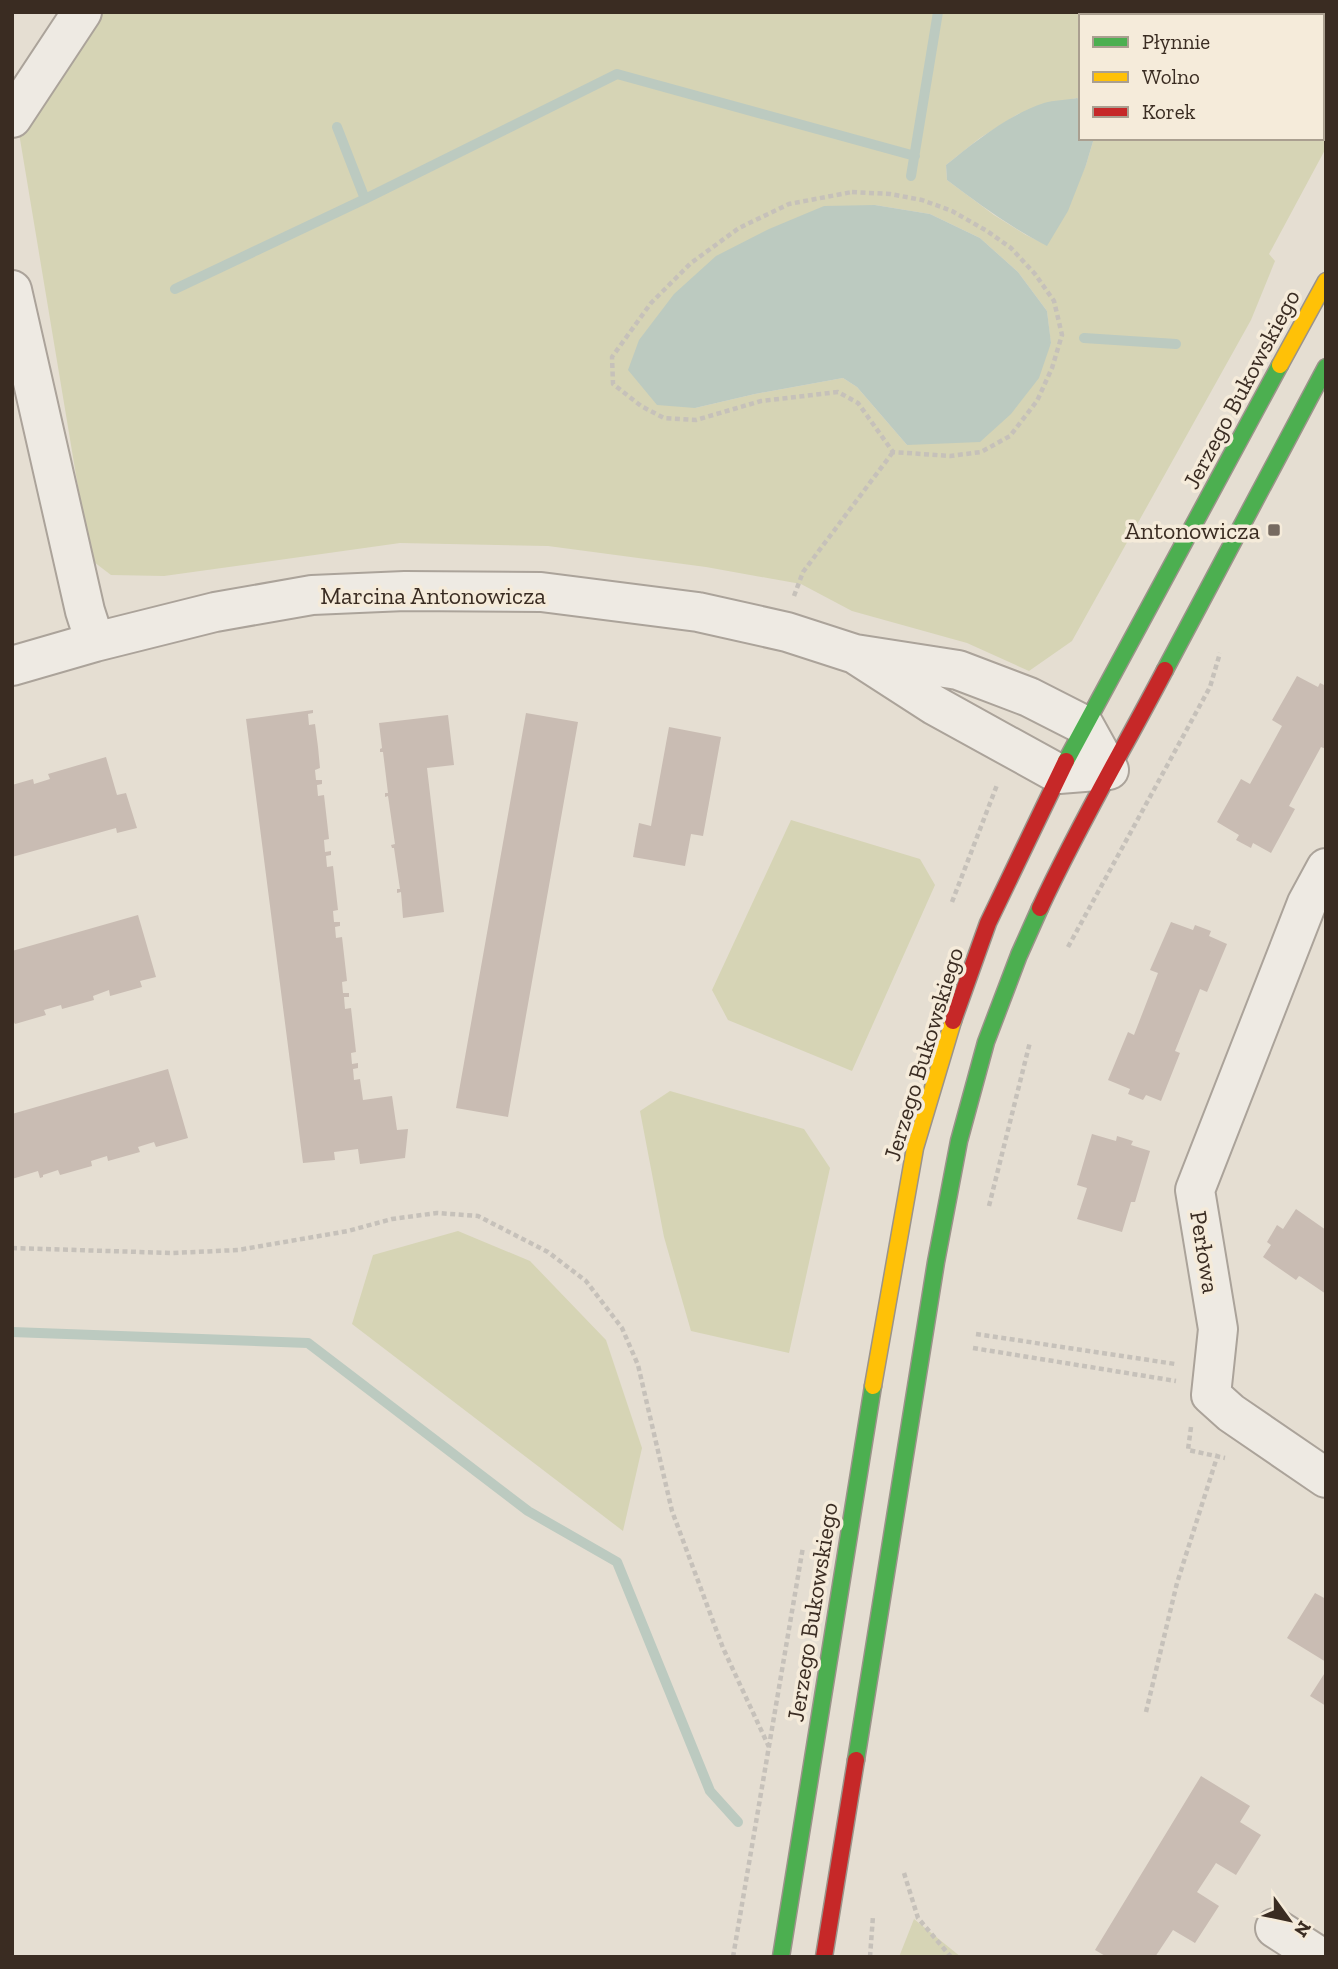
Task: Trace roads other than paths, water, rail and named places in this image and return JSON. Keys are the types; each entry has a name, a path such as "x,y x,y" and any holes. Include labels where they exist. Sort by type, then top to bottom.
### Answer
{"street":[{"path":"12,118 82,12"},
{"name":"Jerzego Bukowskiego","path":"781,1957 860,1456 915,1148 956,1012 988,923 1059,774 1326,281"},
{"path":"12,290 85,611 95,642"},
{"path":"824,1957 936,1262 959,1141 986,1042 1019,955 1060,865 1326,367"},
{"name":"Marcina Antonowicza","path":"12,666 215,612 313,595 405,591 541,592 698,612 787,632 855,654 958,670 1029,697 1084,725"},
{"name":"Marcina Antonowicza","path":"855,654 934,705 1059,774"},
{"path":"1084,725 1109,770"},
{"path":"1059,774 1109,770"},
{"name":"Perłowa","path":"1326,868 1316,909 1195,1190 1218,1329 1199,1376 1211,1395 1231,1413 1326,1478"},
{"path":"1275,1928 1321,1957"}],"waterway":[{"path":"911,176 938,12"},
{"path":"175,289 365,199 617,74 915,156"},
{"path":"337,127 365,199"},
{"path":"1084,338 1176,344"},
{"path":"12,1332 308,1343 528,1511 617,1562 710,1791 738,1822"}],"place":[{"name":"Antonowicza","path":"1274,530"}]}
